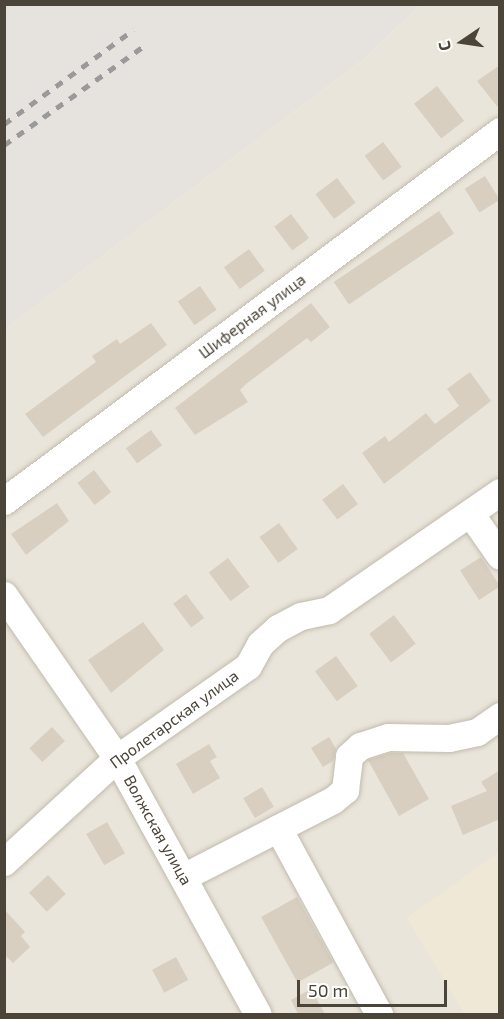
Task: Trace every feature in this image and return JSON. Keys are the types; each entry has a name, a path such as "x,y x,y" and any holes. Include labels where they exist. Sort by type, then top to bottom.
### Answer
{"street":[{"name":"Шиферная улица","path":"4,501 500,131"},
{"name":"Пролетарская улица","path":"4,862 117,758 248,666 260,644 278,628 301,616 329,610 500,492"},
{"path":"470,513 500,556"},
{"name":"Волжская улица","path":"4,595 117,758 258,1014"},
{"path":"184,876 278,828 345,790 349,756 360,746 388,737 450,738 477,732 500,716"},
{"path":"278,828 379,1014"}],"shaded area":[{"path":"5,4 420,5 364,59 5,329"},
{"path":"420,5 499,5 499,1014 5,1014 5,329 364,59"},
{"path":"499,852 499,1014 465,1014 407,918"}],"building":[{"path":"500,65 500,110 477,81"},
{"path":"437,86 464,121 441,139 414,104"},
{"path":"383,142 402,167 383,181 365,156"},
{"path":"485,176 500,200 479,212 465,189"},
{"path":"337,178 356,203 334,219 315,194"},
{"path":"439,211 454,233 349,304 334,282"},
{"path":"291,214 309,238 292,251 274,227"},
{"path":"249,249 265,271 240,289 224,267"},
{"path":"200,286 217,310 195,325 178,301"},
{"path":"311,303 330,327 311,342 307,338 246,384 240,390 248,402 195,435 175,408"},
{"path":"151,323 167,345 43,437 25,414 96,362 92,356 117,339 120,344"},
{"path":"470,372 491,401 384,484 362,453 385,436 389,442 426,413 435,424 459,406 447,389"},
{"path":"151,430 162,445 137,464 126,448"},
{"path":"94,470 111,492 95,505 77,483"},
{"path":"343,484 358,504 337,520 322,500"},
{"path":"57,503 69,521 26,555 11,534"},
{"path":"279,523 298,549 278,563 260,537"},
{"path":"481,557 500,586 479,600 460,571"},
{"path":"228,558 250,587 230,601 209,572"},
{"path":"186,594 204,618 191,628 173,604"},
{"path":"394,615 416,644 391,662 369,634"},
{"path":"143,622 164,650 111,693 88,660"},
{"path":"336,656 358,686 337,701 315,671"},
{"path":"52,727 65,741 42,762 29,748"},
{"path":"329,737 336,749 333,761 323,767 311,748"},
{"path":"209,744 217,757 210,761 220,778 193,794 176,764"},
{"path":"390,753 403,753 429,799 399,816 368,760"},
{"path":"500,770 500,819 463,835 451,806 487,791 481,782"},
{"path":"262,787 274,807 255,818 243,798"},
{"path":"107,822 125,853 104,865 86,834"},
{"path":"48,875 66,894 47,912 29,893"},
{"path":"297,897 333,963 298,982 261,917"},
{"path":"4,909 25,932 21,936 30,947 13,963 4,954"},
{"path":"176,957 188,980 164,993 152,970"},
{"path":"311,989 325,1014 298,1014 291,1000"}],"railway":[{"path":"4,124 133,30"},
{"path":"4,145 144,46"}]}
